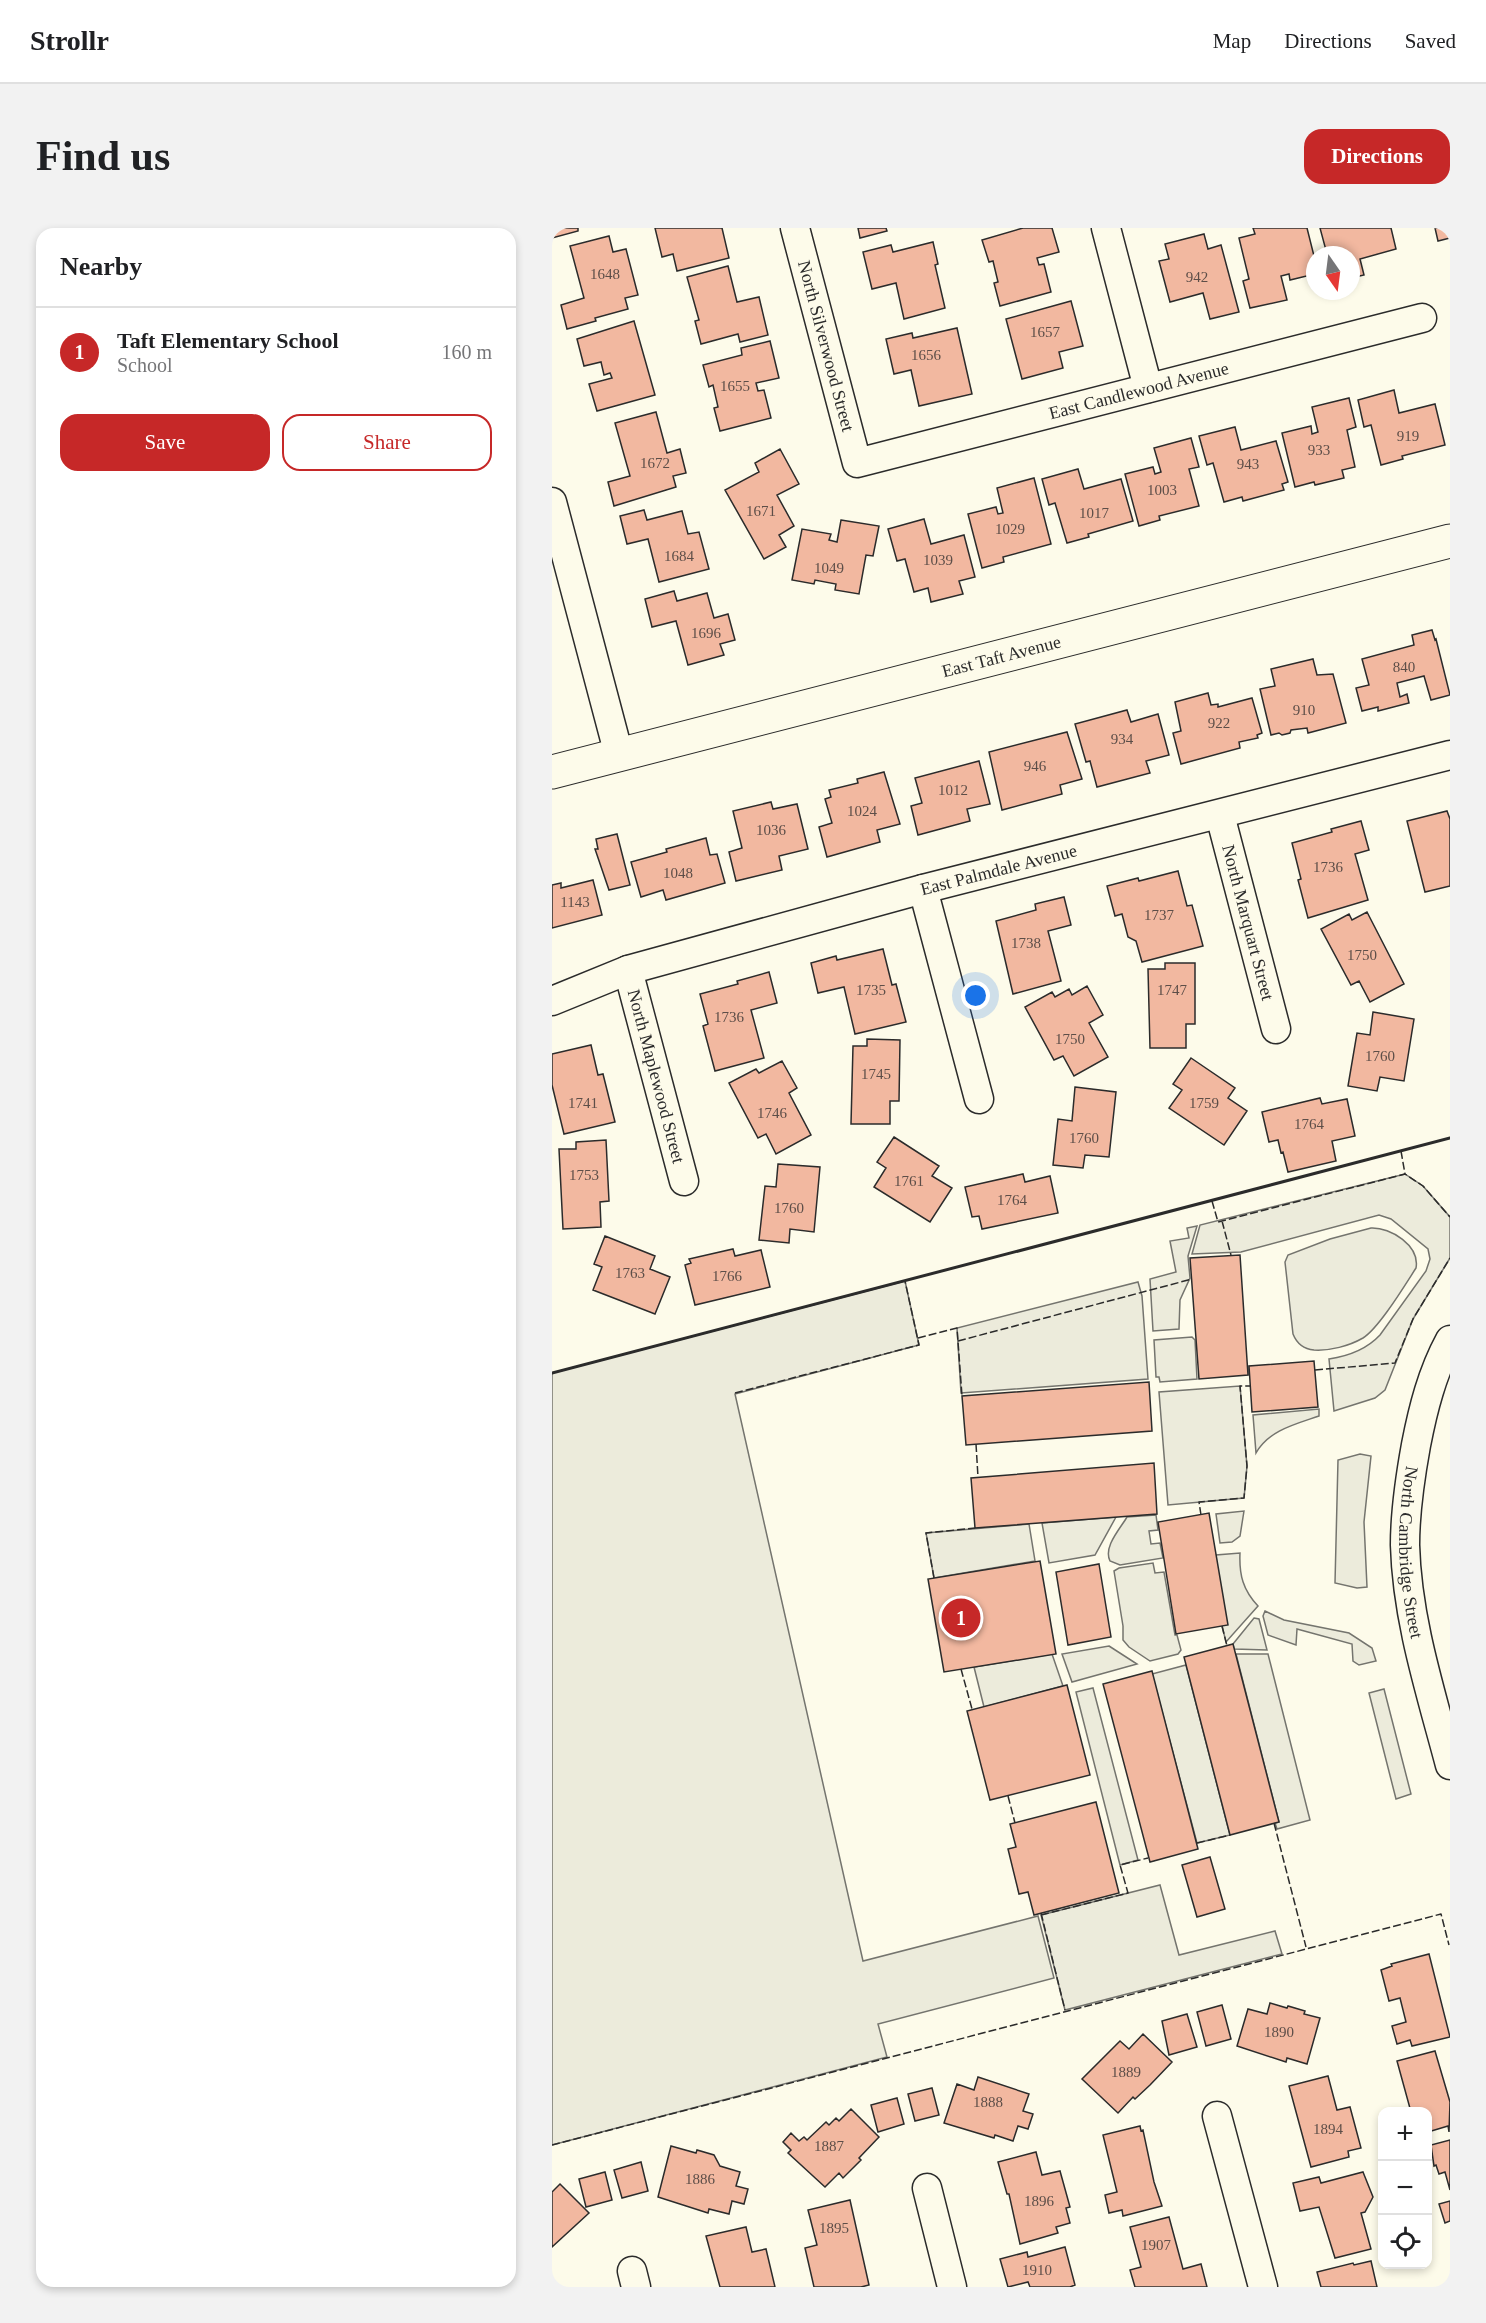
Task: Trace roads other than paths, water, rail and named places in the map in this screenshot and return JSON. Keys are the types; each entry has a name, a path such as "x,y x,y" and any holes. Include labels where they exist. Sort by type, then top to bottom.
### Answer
{"main road":[{"name":"East Taft Avenue","path":"552,772 1450,541"}],"street":[{"name":"North Silverwood Street","path":"795,228 857,463"},
{"path":"1106,228 1148,388"},
{"name":"East Candlewood Avenue","path":"857,463 1422,318"},
{"path":"553,511 619,755"},
{"name":"East Palmdale Avenue","path":"552,1001 628,970 923,889 1450,755"},
{"name":"North Marquart Street","path":"1220,815 1276,1029"},
{"path":"923,889 979,1099"},
{"name":"North Maplewood Street","path":"628,970 684,1181"},
{"name":"North Cambridge Street","path":"1450,1340 1431,1384 1422,1414 1408,1493 1405,1542 1413,1615 1450,1761"},
{"path":"1216,2116 1263,2287"},
{"path":"927,2188 952,2287"}],"place":[{"name":"Taft Elementary School","path":"961,1618"}]}
